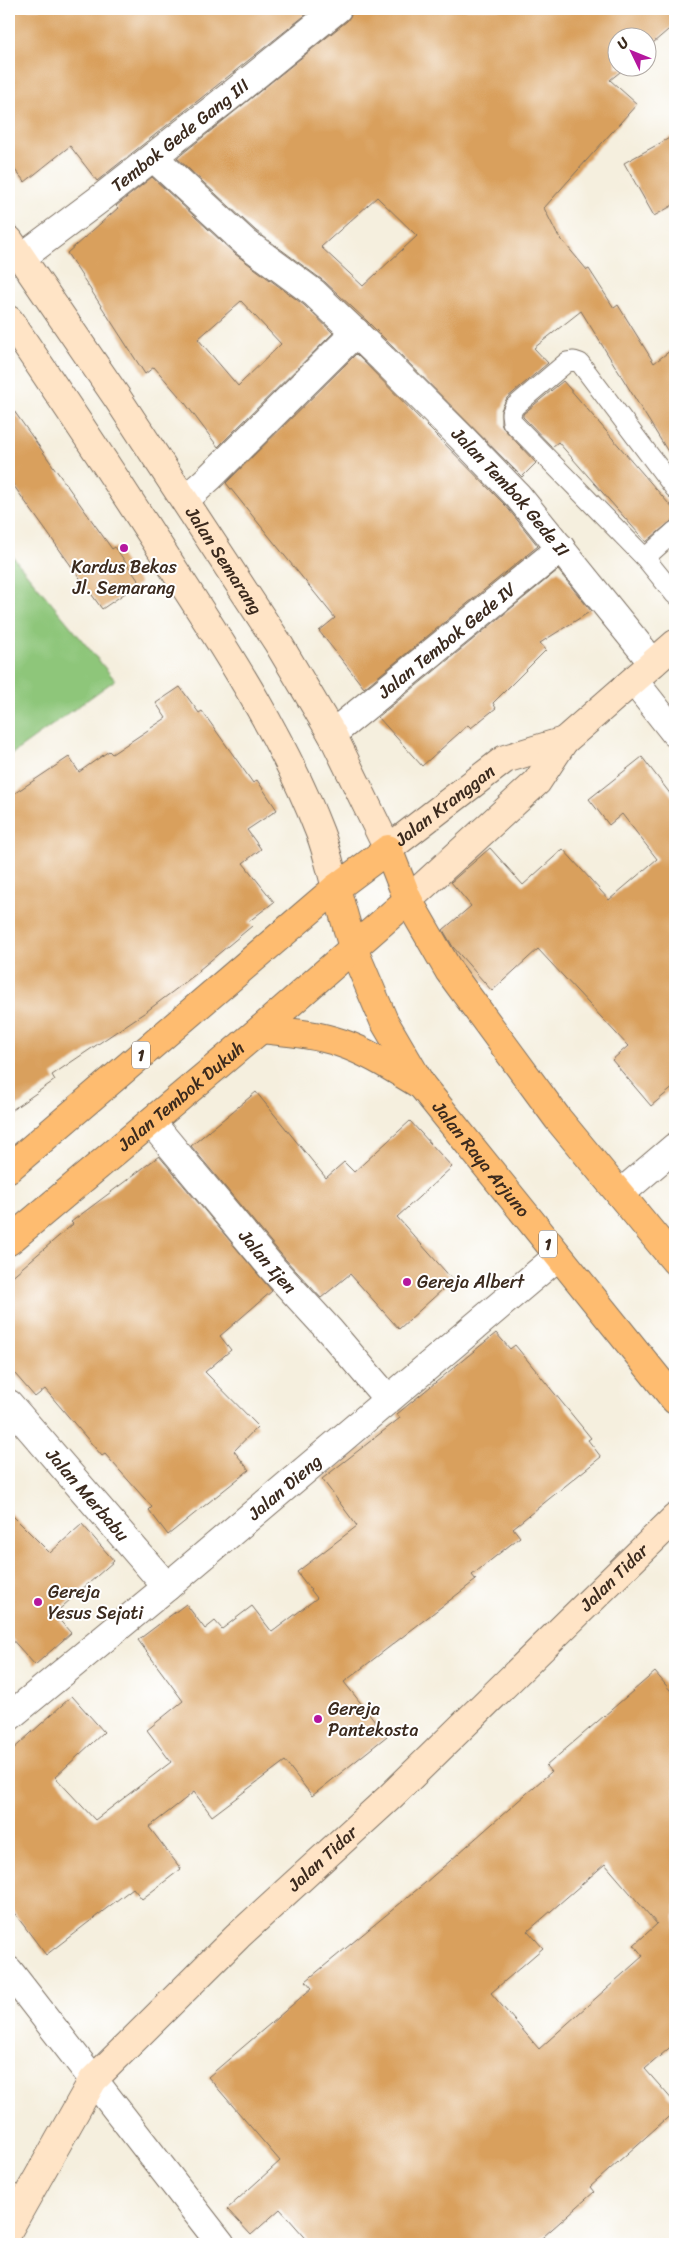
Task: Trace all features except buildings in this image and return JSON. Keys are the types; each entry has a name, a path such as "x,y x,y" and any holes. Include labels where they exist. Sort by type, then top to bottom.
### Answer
{"highway":[{"name":"Jalan Kranggan","path":"336,888 388,848"},
{"name":"Jalan Semarang","path":"388,848 408,900"},
{"path":"336,888 353,948"},
{"name":"1","path":"9,1168 336,888"},
{"path":"408,900 449,971 558,1119 675,1261"},
{"name":"Jalan Tembok Dukuh","path":"9,1242 262,1029 408,900"},
{"name":"Jalan Raya Arjuno","path":"353,948 384,1021 422,1086 675,1400"},
{"path":"262,1029 307,1034 341,1043 379,1060 422,1086"}],"street":[{"name":"Tembok Gede Gang III","path":"15,249 153,157 337,9"},
{"name":"Jalan Tembok Gede II","path":"153,157 246,244 314,293 356,332 511,490 561,548 653,663"},
{"name":"Jalan Semarang","path":"15,249 185,500 278,643 332,734 388,848"},
{"path":"9,320 76,419 243,676 276,736 310,808 321,835 336,888"},
{"path":"185,500 356,332"},
{"name":"Jalan Tembok Gede IV","path":"332,734 561,548"},
{"name":"Jalan Kranggan","path":"408,900 537,782 564,741 675,644"},
{"path":"634,681 675,733"},
{"name":"Jalan Kranggan","path":"388,848 505,760 564,741"},
{"name":"Jalan Ijen","path":"151,1122 273,1269 330,1330 388,1399"},
{"path":"620,1194 675,1147"},
{"name":"Jalan Dieng","path":"9,1717 167,1587 558,1256"},
{"name":"Jalan Merbabu","path":"9,1404 167,1587"},
{"name":"Jalan Tidar","path":"9,2229 93,2080 238,1936 391,1796 675,1518"},
{"path":"9,1971 221,2244"}],"lane":[{"path":"675,490 580,363 574,361 567,362 514,407 511,414 512,422 645,558 675,595"},
{"path":"645,558 675,531"}],"green space":[{"path":"9,552 115,680 9,756"}],"place":[{"name":"Kardus Bekas Jl. Semarang","path":"124,548"},
{"name":"Gereja Albert","path":"407,1282"},
{"name":"Gereja Yesus Sejati","path":"38,1602"},
{"name":"Gereja Pantekosta","path":"318,1719"}]}
